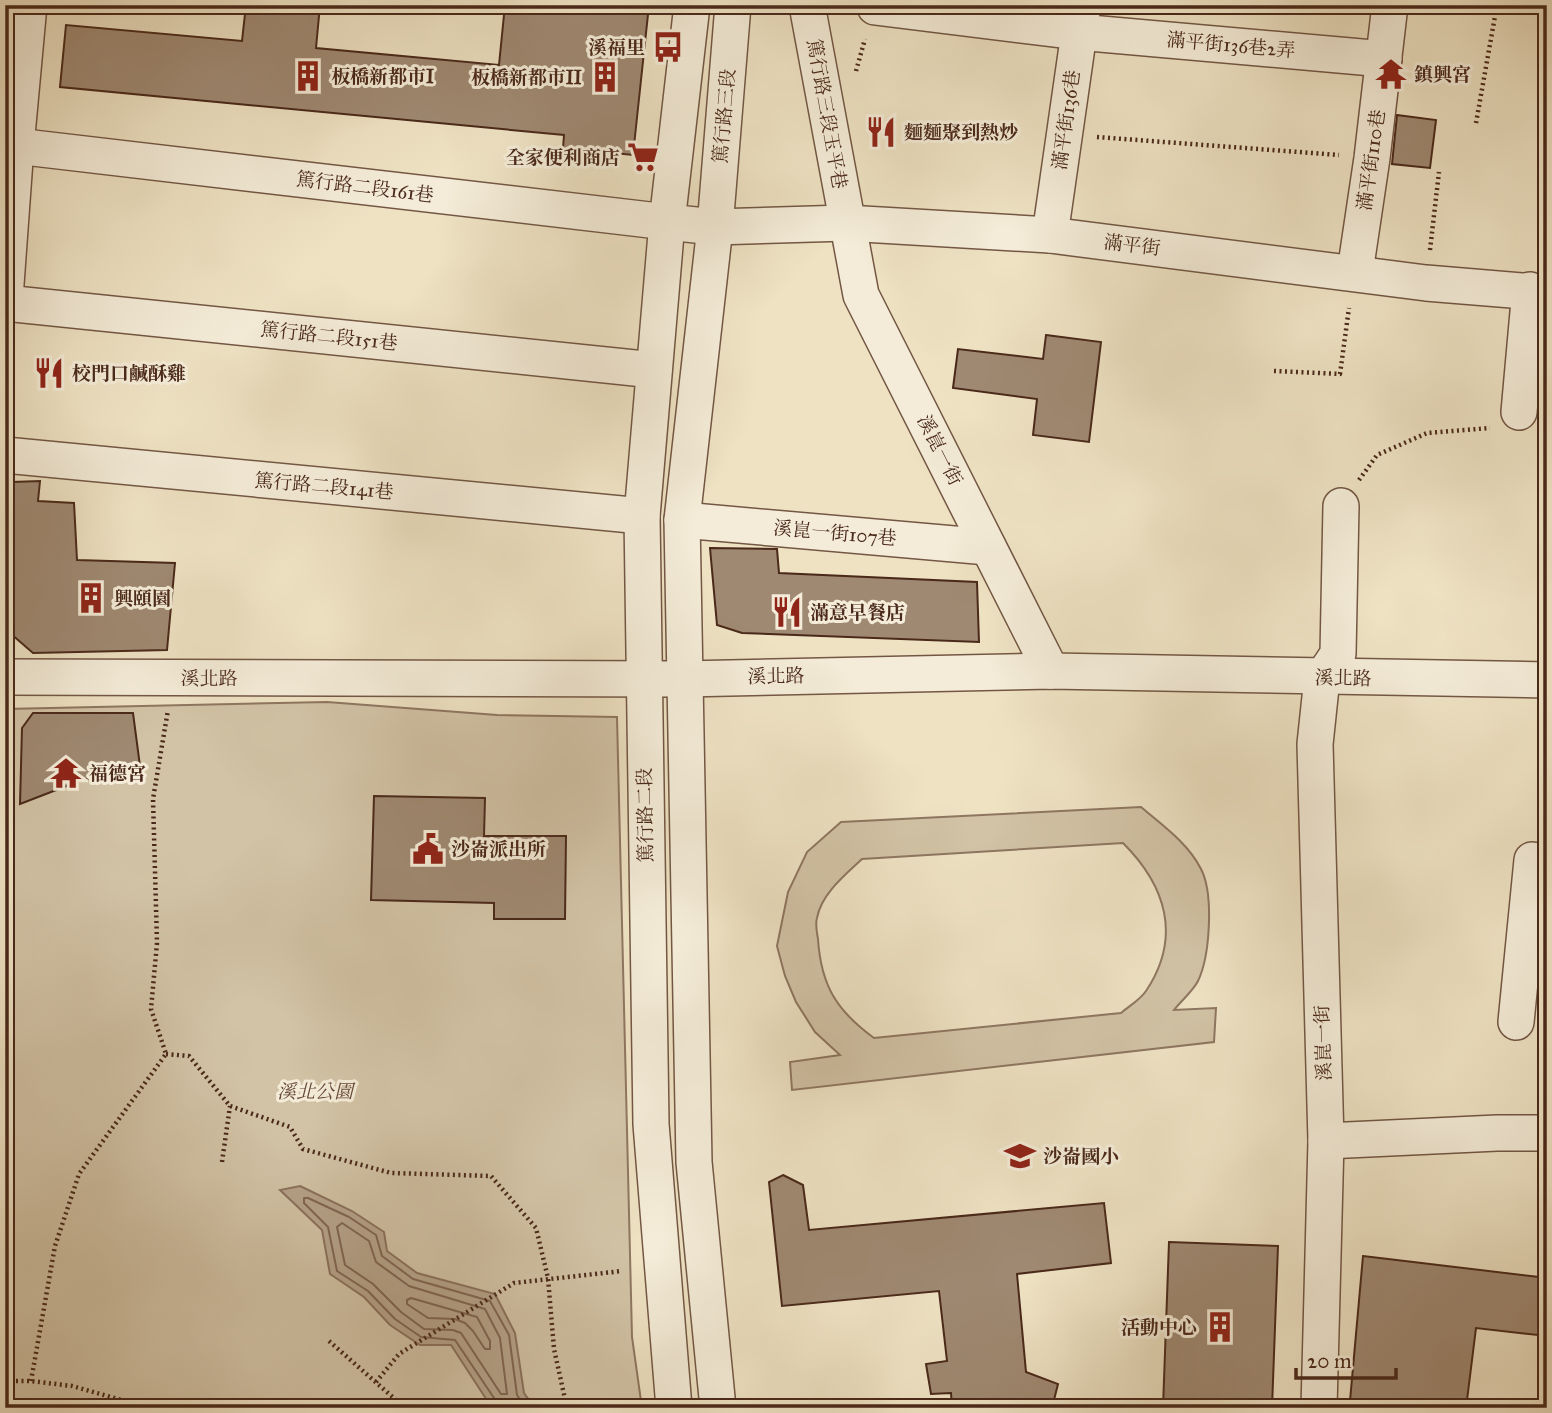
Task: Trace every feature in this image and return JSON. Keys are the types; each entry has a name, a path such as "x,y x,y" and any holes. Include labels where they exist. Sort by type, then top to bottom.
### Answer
{"street":[{"path":"5,301 29,5"},
{"path":"667,222 692,5"},
{"name":"篤行路三段","path":"715,227 733,5"},
{"name":"篤行路三段玉平巷","path":"807,5 846,223"},
{"name":"滿平街110巷","path":"1354,272 1372,158 1390,5"},
{"name":"滿平街136巷2弄","path":"875,7 1080,19 1384,59"},
{"name":"滿平街136巷","path":"1050,235 1080,19"},
{"name":"篤行路二段161巷","path":"16,146 715,227"},
{"name":"篤行路二段","path":"667,222 642,516 651,1124 674,1408"},
{"name":"滿平街","path":"715,227 846,223 1050,235 1426,283 1538,291"},
{"name":"溪崑一街","path":"846,223 861,295 1051,671"},
{"path":"715,227 682,520 694,1162 719,1408"},
{"path":"1520,412 1538,291"},
{"name":"篤行路二段151巷","path":"5,301 654,370"},
{"name":"篤行路二段141巷","path":"5,455 642,516"},
{"path":"1322,678 1338,654 1341,506"},
{"name":"溪崑一街107巷","path":"682,520 988,547"},
{"name":"溪北路","path":"5,677 684,679 1051,671 1547,680"},
{"name":"溪崑一街","path":"1319,1408 1326,1141 1315,744 1322,678"},
{"path":"1516,1022 1532,860 1547,862"},
{"path":"1326,1141 1547,1133"}],"path":[{"path":"1476,123 1497,5"},
{"path":"1064,135 1372,158"},
{"path":"1426,283 1439,172"},
{"path":"1274,371 1340,374 1354,272"},
{"path":"1341,506 1377,455 1427,433 1516,425 1520,412"},
{"path":"166,1054 151,1009 157,943 153,799 173,678"},
{"path":"166,1054 189,1056 230,1106 290,1128 303,1149 391,1173 491,1176 536,1228 548,1278 554,1349 567,1408"},
{"path":"31,1381 55,1246 79,1174 166,1054"},
{"path":"222,1163 230,1106"},
{"path":"376,1382 399,1354 514,1283 622,1271"},
{"path":"330,1341 405,1408"},
{"path":"5,1381 72,1386 150,1408"}],"green space":[{"name":"溪北公園","path":"327,702 497,715 617,717 632,1337 642,1408 5,1408 5,709"},
{"path":"1141,807 1189,851 1205,880 1209,925 1202,970 1196,985 1174,1010 1216,1008 1214,1042 792,1090 790,1062 840,1055 815,1032 796,1002 777,946 788,892 807,852 841,822","holes":["1123,843 1138,859 1159,894 1166,932 1164,951 1144,994 1121,1013 874,1038 850,1018 827,984 816,928 819,909 835,885 862,859"]}],"water":[{"path":"300,1186 352,1211 384,1232 387,1251 417,1273 495,1294 515,1333 524,1393 535,1408 492,1408 451,1345 420,1345 390,1325 364,1297 330,1274 322,1230 280,1190"}],"building":[{"name":"板橋新都市I","path":"246,5 320,5 316,48 499,65 505,5 649,5 633,155 563,148 564,135 60,87 66,25 242,41"},
{"path":"1397,115 1436,120 1430,168 1392,164"},
{"path":"1046,335 1101,342 1089,442 1033,435 1037,399 953,388 958,349 1043,359"},
{"name":"興頤園","path":"40,481 38,501 74,503 77,560 175,563 167,650 33,653 10,633 12,482"},
{"path":"710,548 777,549 779,573 977,582 979,642 742,633 717,625"},
{"name":"福德宮","path":"33,713 133,713 140,766 82,780 20,804 22,728"},
{"name":"沙崙派出所","path":"374,796 485,798 484,836 566,836 565,919 494,919 494,903 371,900"},
{"path":"783,1175 803,1185 809,1230 1104,1203 1111,1263 1017,1274 1026,1372 1058,1384 1054,1400 1042,1408 952,1408 951,1393 931,1394 926,1364 947,1361 939,1291 782,1306 769,1182"},
{"name":"活動中心","path":"1169,1242 1278,1246 1272,1408 1163,1408"},
{"path":"1363,1256 1547,1278 1547,1336 1476,1328 1466,1408 1427,1408 1350,1401"}],"place":[{"name":"溪福里","path":"668,47"},
{"name":"鎮興宮","path":"1391,74"},
{"name":"板橋新都市I","path":"308,76"},
{"name":"板橋新都市II","path":"605,77"},
{"name":"麵麵聚到熱炒","path":"881,132"},
{"name":"全家便利商店","path":"643,157"},
{"name":"校門口鹹酥雞","path":"49,373"},
{"name":"興頤園","path":"91,598"},
{"name":"滿意早餐店","path":"787,612"},
{"name":"福德宮","path":"66,773"},
{"name":"沙崙派出所","path":"428,849"},
{"name":"沙崙國小","path":"1020,1156"},
{"name":"活動中心","path":"1220,1327"}]}
